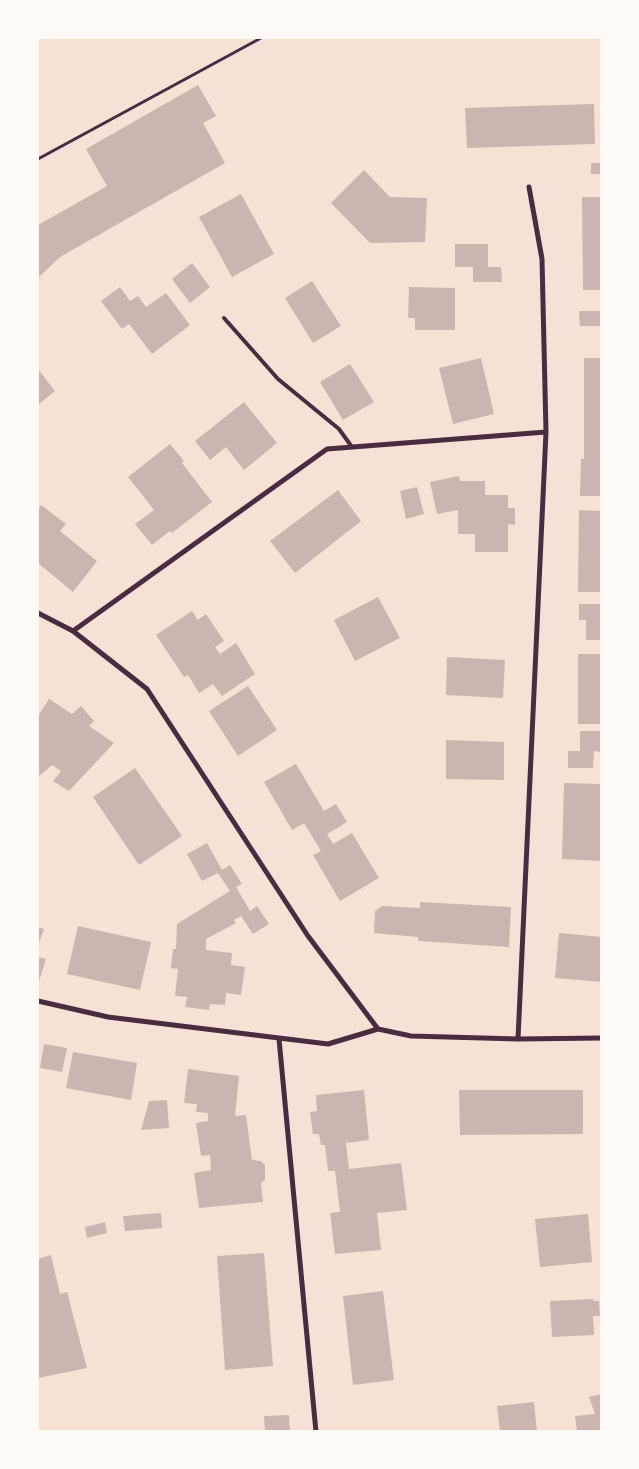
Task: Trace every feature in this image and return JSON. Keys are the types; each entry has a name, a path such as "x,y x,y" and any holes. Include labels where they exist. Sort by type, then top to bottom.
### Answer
{"street":[{"path":"518,1039 546,432 542,260 529,187"},
{"path":"73,631 327,449 546,432"},
{"path":"38,613 73,631 147,689 308,936 378,1029"},
{"path":"38,1001 108,1017 328,1044 378,1029 411,1036 518,1039 602,1038"},
{"path":"278,1039 316,1432"}],"lane":[{"path":"224,318 278,379 338,429 352,447"}],"path":[{"path":"38,159 261,38"}],"building":[{"path":"198,85 216,116 203,123 225,163 60,257 38,278 38,225 107,186 86,149"},
{"path":"594,104 595,144 467,148 465,108"},
{"path":"591,163 602,163 602,174 591,174"},
{"path":"364,170 390,197 427,198 425,242 370,243 331,203"},
{"path":"241,194 274,254 232,277 199,217"},
{"path":"582,197 602,197 602,290 583,290"},
{"path":"455,244 488,244 488,267 501,267 502,282 473,282 473,267 455,267"},
{"path":"192,263 210,287 190,303 172,279"},
{"path":"312,281 341,326 313,343 285,298"},
{"path":"120,287 130,301 138,296 146,307 166,293 190,325 152,354 129,324 122,329 101,301"},
{"path":"409,287 455,288 455,330 415,330 415,318 408,318"},
{"path":"579,311 602,311 602,326 580,326"},
{"path":"481,358 494,414 453,424 439,368"},
{"path":"584,358 602,358 602,496 580,496 581,459 584,459"},
{"path":"350,364 374,402 343,420 320,382"},
{"path":"38,369 55,391 38,405"},
{"path":"244,402 277,443 244,470 226,447 210,460 195,441"},
{"path":"170,444 212,502 172,533 170,531 152,545 135,524 154,510 128,477"},
{"path":"459,476 460,481 485,481 485,495 508,495 508,508 515,508 515,525 508,524 508,552 475,552 475,534 458,534 458,510 437,514 430,482"},
{"path":"417,487 424,514 406,519 400,491"},
{"path":"338,490 361,521 295,573 270,541"},
{"path":"41,505 66,524 60,531 97,561 73,592 38,563 38,510"},
{"path":"579,510 602,511 602,592 578,592"},
{"path":"378,597 400,638 355,661 334,620"},
{"path":"579,604 602,604 602,640 586,640 586,620 579,620"},
{"path":"192,611 198,620 206,614 224,641 215,647 220,654 236,643 255,674 222,696 213,684 199,693 188,675 184,677 156,635"},
{"path":"578,654 602,654 602,724 578,724"},
{"path":"447,657 505,660 503,698 446,695"},
{"path":"248,686 277,730 238,756 209,711"},
{"path":"49,699 72,714 81,706 94,721 89,726 114,743 69,791 53,781 61,771 52,765 38,777 38,716"},
{"path":"580,731 602,731 602,752 594,751 593,768 568,768 568,751 580,751"},
{"path":"446,740 504,742 504,780 446,779"},
{"path":"296,764 324,811 336,804 347,822 327,834 333,844 352,833 379,878 340,901 313,855 321,851 304,823 292,830 264,782"},
{"path":"135,768 182,836 139,865 93,797"},
{"path":"564,783 602,784 602,861 562,859"},
{"path":"207,843 222,870 230,865 242,884 236,887 250,911 257,906 269,924 253,934 241,916 234,920 236,923 206,939 206,950 232,953 231,965 245,967 241,995 226,993 225,1005 210,1004 209,1010 185,1007 187,997 175,996 178,969 171,968 173,949 176,949 177,924 230,891 218,873 202,881 187,854"},
{"path":"420,902 511,907 509,947 418,941 418,937 374,933 375,911 382,906 420,908"},
{"path":"78,926 151,942 140,990 67,974"},
{"path":"38,927 44,929 38,946"},
{"path":"559,933 602,937 602,982 555,978"},
{"path":"38,957 46,959 38,984"},
{"path":"44,1044 67,1048 62,1072 40,1068"},
{"path":"73,1052 137,1063 131,1100 66,1088"},
{"path":"188,1069 239,1076 235,1116 246,1115 252,1160 261,1161 265,1165 265,1180 261,1183 263,1202 199,1208 194,1173 211,1170 210,1155 201,1156 196,1123 208,1121 208,1113 196,1112 197,1104 184,1103"},
{"path":"364,1090 369,1140 346,1143 349,1169 401,1163 407,1210 377,1213 381,1250 335,1254 330,1213 340,1212 335,1171 328,1171 325,1145 321,1145 319,1134 313,1134 310,1112 317,1111 316,1095"},
{"path":"459,1090 583,1090 583,1134 460,1135"},
{"path":"167,1100 169,1128 141,1130 149,1101"},
{"path":"161,1213 162,1228 125,1231 123,1216"},
{"path":"588,1214 592,1262 540,1267 535,1219"},
{"path":"105,1222 107,1233 87,1238 85,1227"},
{"path":"264,1253 273,1366 225,1370 217,1256"},
{"path":"51,1255 60,1294 67,1292 87,1368 38,1378 38,1259"},
{"path":"383,1291 394,1380 353,1385 343,1296"},
{"path":"593,1299 593,1301 599,1301 600,1316 593,1316 594,1335 552,1337 550,1301"},
{"path":"602,1394 602,1432 577,1432 575,1416 595,1414 589,1397"},
{"path":"534,1402 537,1432 500,1432 497,1406"},
{"path":"289,1415 290,1432 265,1432 264,1416"}]}
